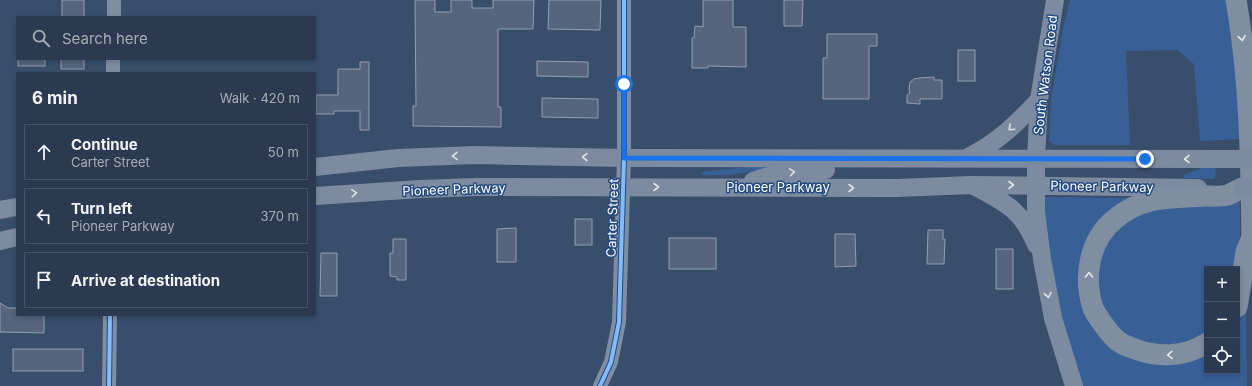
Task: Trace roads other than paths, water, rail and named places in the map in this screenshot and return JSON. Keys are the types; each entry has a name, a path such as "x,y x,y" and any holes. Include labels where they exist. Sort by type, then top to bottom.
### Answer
{"highway":[{"path":"1236,0 1243,47 1248,108 1252,243"},
{"path":"1204,345 1186,353 1169,356 1146,353 1120,343 1097,316 1093,308 1088,271 1091,256 1094,247 1105,229 1115,219 1131,208 1147,201 1169,198 1227,195 1239,188"},
{"path":"1238,302 1246,252 1252,238"}],"main road":[{"name":"South Watson Road","path":"1055,0 1039,100 1036,159 1036,212 1042,259 1053,318 1074,386"},
{"path":"965,158 983,150 999,139 1039,100"},
{"name":"Pioneer Parkway","path":"316,167 398,158 475,155 624,158 1252,159"},
{"path":"742,187 755,179 803,170 879,170 887,168 901,159"},
{"name":"Pioneer Parkway","path":"316,196 476,187 897,188 972,185 1239,188"},
{"path":"972,185 1010,207 1020,217 1033,239 1042,259"},
{"path":"0,210 16,207"},
{"path":"0,241 16,237"}],"street":[{"path":"114,0 114,16"},
{"name":"Carter Street","path":"600,386 611,362 619,322 624,158 624,0"},
{"path":"113,60 113,72"},
{"path":"109,386 110,316"}]}
